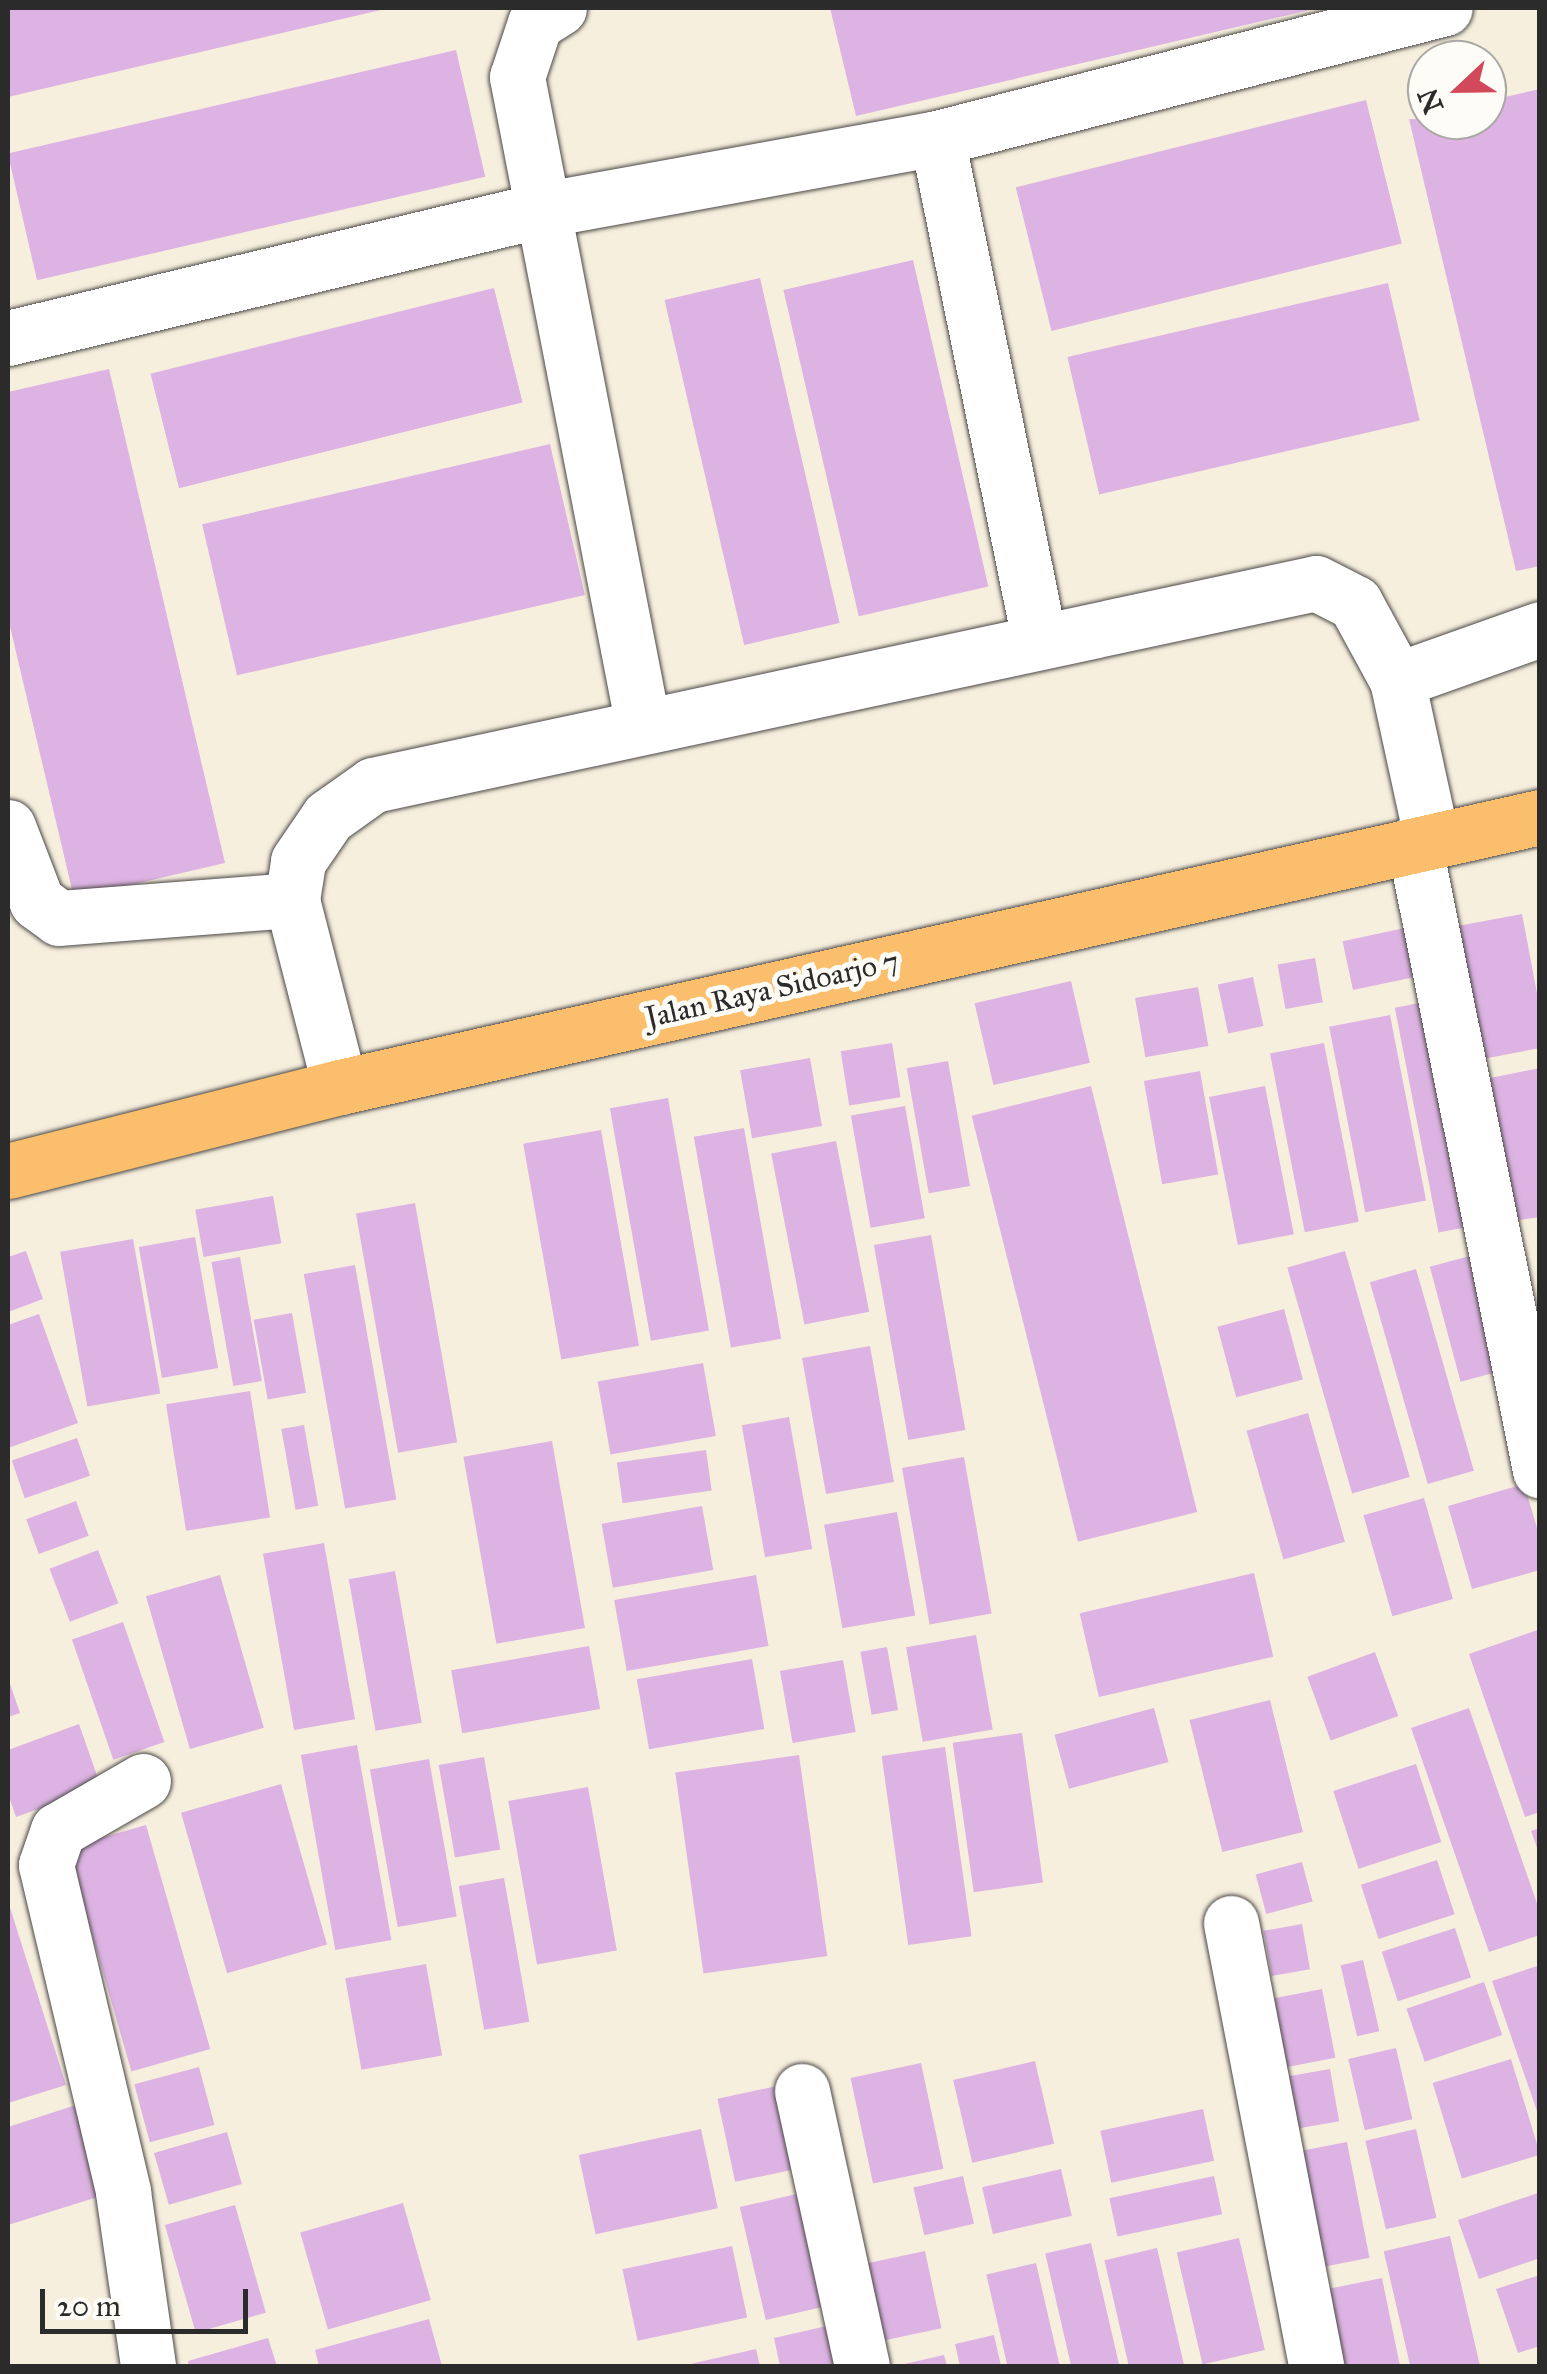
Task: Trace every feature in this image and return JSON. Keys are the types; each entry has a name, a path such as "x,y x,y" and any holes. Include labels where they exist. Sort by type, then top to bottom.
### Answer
{"main road":[{"name":"Jalan Raya Sidoarjo 7","path":"8,1171 340,1087 1540,818"}],"street":[{"path":"559,8 535,23 518,77 643,726"},
{"path":"8,338 542,210 937,138 1442,8"},
{"path":"937,138 1038,639"},
{"path":"340,1087 292,900 298,861 328,817 373,785 1038,639 1316,583 1355,603 1397,680 1423,842 1540,1470"},
{"path":"1397,680 1540,630"},
{"path":"8,827 38,902 59,918 292,900"},
{"path":"143,1781 58,1830 46,1865 123,2192 148,2366"},
{"path":"1232,1924 1316,2366"},
{"path":"802,2091 862,2366"}],"building":[{"path":"8,8 385,8 385,9 8,97"},
{"path":"830,8 1314,8 1314,9 856,116"},
{"path":"456,50 485,177 37,280 8,153"},
{"path":"1540,89 1540,566 1516,571 1414,140 1507,140 1507,96"},
{"path":"1366,100 1402,244 1052,331 1016,187"},
{"path":"913,260 988,586 859,616 783,290"},
{"path":"760,278 840,623 744,645 665,300"},
{"path":"1388,283 1420,420 1099,494 1067,357"},
{"path":"494,288 523,402 179,488 151,374"},
{"path":"109,369 225,863 74,898 8,618 8,392"},
{"path":"550,444 585,595 237,675 202,524"},
{"path":"1522,914 1540,1009 1540,1048 1472,1061 1447,928"},
{"path":"1414,926 1424,975 1353,990 1343,941"},
{"path":"1315,958 1323,1002 1285,1009 1278,965"},
{"path":"1253,977 1263,1026 1228,1033 1218,984"},
{"path":"1071,981 1090,1063 993,1085 975,1003"},
{"path":"1198,987 1208,1046 1145,1057 1135,998"},
{"path":"1440,999 1484,1224 1439,1233 1395,1008"},
{"path":"1390,1015 1426,1201 1365,1212 1329,1027"},
{"path":"892,1043 901,1097 849,1105 841,1051"},
{"path":"1324,1043 1359,1222 1305,1232 1270,1053"},
{"path":"810,1058 822,1126 752,1138 740,1070"},
{"path":"948,1061 970,1186 929,1193 907,1068"},
{"path":"1540,1068 1540,1217 1513,1221 1485,1079"},
{"path":"1200,1071 1218,1174 1162,1184 1144,1081"},
{"path":"1091,1086 1197,1512 1078,1542 972,1116"},
{"path":"1265,1086 1294,1234 1238,1245 1209,1097"},
{"path":"668,1098 709,1330 651,1341 610,1108"},
{"path":"905,1106 925,1218 871,1228 851,1116"},
{"path":"744,1128 781,1339 731,1348 694,1137"},
{"path":"601,1130 639,1346 561,1359 523,1144"},
{"path":"836,1141 869,1312 804,1324 771,1154"},
{"path":"273,1196 281,1243 204,1257 195,1210"},
{"path":"415,1203 457,1442 398,1453 356,1213"},
{"path":"931,1235 965,1430 908,1440 874,1245"},
{"path":"195,1237 218,1368 162,1378 139,1247"},
{"path":"133,1239 160,1394 87,1406 60,1252"},
{"path":"26,1251 43,1299 8,1312 8,1257"},
{"path":"1345,1251 1410,1477 1352,1493 1287,1268"},
{"path":"1481,1253 1512,1368 1461,1382 1430,1267"},
{"path":"240,1257 262,1381 233,1386 211,1262"},
{"path":"355,1265 396,1499 345,1508 304,1274"},
{"path":"1416,1269 1474,1471 1428,1484 1370,1282"},
{"path":"1284,1309 1303,1380 1236,1397 1217,1327"},
{"path":"292,1313 306,1393 268,1400 254,1320"},
{"path":"39,1314 78,1423 8,1448 8,1325"},
{"path":"870,1346 894,1482 826,1494 802,1358"},
{"path":"703,1363 716,1436 610,1454 598,1382"},
{"path":"250,1391 270,1517 186,1531 166,1404"},
{"path":"1308,1413 1345,1542 1283,1559 1246,1431"},
{"path":"789,1417 812,1549 765,1557 742,1425"},
{"path":"304,1425 318,1506 296,1510 281,1429"},
{"path":"77,1438 90,1476 25,1498 12,1460"},
{"path":"552,1441 585,1628 496,1644 463,1457"},
{"path":"706,1450 712,1491 623,1503 617,1463"},
{"path":"964,1457 992,1614 930,1625 902,1468"},
{"path":"1524,1484 1540,1538 1540,1570 1472,1589 1448,1506"},
{"path":"1424,1498 1453,1599 1392,1616 1363,1515"},
{"path":"76,1501 89,1536 39,1554 26,1519"},
{"path":"702,1506 713,1570 613,1588 602,1524"},
{"path":"897,1512 915,1615 842,1628 824,1525"},
{"path":"324,1543 355,1719 294,1730 263,1554"},
{"path":"98,1550 118,1603 70,1622 49,1569"},
{"path":"395,1571 422,1723 375,1731 349,1579"},
{"path":"1254,1573 1273,1657 1099,1697 1080,1613"},
{"path":"220,1575 264,1728 190,1749 146,1596"},
{"path":"756,1575 769,1646 627,1671 614,1600"},
{"path":"123,1622 164,1742 113,1760 72,1640"},
{"path":"1540,1629 1540,1812 1525,1817 1469,1654"},
{"path":"976,1635 993,1730 923,1742 906,1647"},
{"path":"589,1646 600,1709 462,1733 451,1670"},
{"path":"887,1647 898,1710 872,1715 860,1652"},
{"path":"1375,1652 1398,1716 1331,1741 1307,1677"},
{"path":"752,1659 764,1729 649,1749 637,1679"},
{"path":"843,1660 856,1732 793,1743 780,1671"},
{"path":"8,1678 20,1713 8,1717"},
{"path":"1270,1700 1303,1832 1222,1852 1189,1720"},
{"path":"1154,1708 1168,1762 1069,1789 1055,1735"},
{"path":"1469,1708 1540,1912 1540,1935 1489,1952 1411,1728"},
{"path":"79,1724 101,1787 16,1817 8,1794 8,1750"},
{"path":"1022,1733 1043,1883 974,1892 953,1743"},
{"path":"357,1745 391,1940 335,1950 301,1755"},
{"path":"945,1747 972,1936 908,1945 882,1756"},
{"path":"799,1755 827,1956 703,1973 675,1772"},
{"path":"484,1757 500,1850 455,1858 439,1765"},
{"path":"429,1759 457,1917 398,1927 370,1769"},
{"path":"1416,1764 1441,1842 1359,1869 1333,1791"},
{"path":"281,1784 327,1945 227,1973 181,1813"},
{"path":"588,1787 617,1950 537,1965 508,1801"},
{"path":"146,1825 210,2049 131,2072 67,1848"},
{"path":"1540,1828 1540,1853 1539,1853 1531,1831"},
{"path":"1437,1860 1455,1914 1379,1939 1361,1885"},
{"path":"1302,1862 1313,1902 1266,1914 1256,1874"},
{"path":"504,1878 529,2022 484,2030 459,1886"},
{"path":"8,1901 66,2085 8,2103"},
{"path":"1302,1924 1310,1969 1272,1976 1264,1931"},
{"path":"1455,1928 1471,1977 1398,2001 1382,1952"},
{"path":"1363,1960 1379,2031 1357,2036 1341,1965"},
{"path":"426,1964 442,2056 361,2070 345,1978"},
{"path":"1537,1966 1540,1974 1539,2117 1492,1981"},
{"path":"1484,1982 1502,2035 1425,2062 1406,2009"},
{"path":"1322,1989 1335,2058 1283,2068 1270,1999"},
{"path":"1396,2048 1412,2119 1365,2130 1348,2059"},
{"path":"1511,2059 1540,2155 1462,2179 1433,2083"},
{"path":"1035,2061 1054,2144 972,2163 953,2080"},
{"path":"921,2063 943,2169 873,2184 851,2078"},
{"path":"199,2067 215,2125 150,2142 134,2084"},
{"path":"1330,2069 1339,2121 1291,2130 1282,2078"},
{"path":"782,2085 800,2168 735,2182 717,2099"},
{"path":"76,2105 104,2195 8,2225 8,2127"},
{"path":"1203,2109 1214,2161 1111,2183 1100,2131"},
{"path":"701,2129 718,2208 596,2234 579,2155"},
{"path":"1416,2129 1436,2218 1386,2229 1365,2141"},
{"path":"227,2132 242,2184 169,2205 154,2153"},
{"path":"1347,2142 1370,2258 1317,2268 1294,2152"},
{"path":"1061,2169 1072,2216 993,2234 982,2187"},
{"path":"963,2176 974,2224 924,2235 913,2187"},
{"path":"1214,2176 1222,2214 1117,2236 1109,2198"},
{"path":"805,2192 831,2305 766,2320 740,2207"},
{"path":"1538,2193 1540,2258 1479,2279 1458,2220"},
{"path":"403,2203 431,2300 328,2330 300,2232"},
{"path":"235,2205 266,2313 196,2333 165,2225"},
{"path":"1450,2236 1480,2366 1410,2366 1384,2251"},
{"path":"1239,2238 1265,2350 1203,2364 1177,2252"},
{"path":"1091,2243 1119,2366 1071,2366 1045,2254"},
{"path":"732,2246 747,2317 638,2341 622,2269"},
{"path":"1157,2248 1184,2366 1129,2366 1104,2260"},
{"path":"925,2251 941,2328 878,2342 861,2265"},
{"path":"1036,2263 1060,2366 1007,2366 986,2274"},
{"path":"1540,2275 1540,2346 1518,2353 1496,2289"},
{"path":"1382,2278 1400,2366 1328,2366 1313,2292"},
{"path":"429,2319 442,2366 319,2366 315,2350"},
{"path":"831,2325 840,2366 780,2366 774,2338"},
{"path":"994,2335 1001,2366 960,2366 955,2344"},
{"path":"268,2338 277,2366 189,2366 188,2361"},
{"path":"756,2349 760,2366 686,2366 686,2365"},
{"path":"944,2355 947,2366 900,2366 900,2365"}]}
